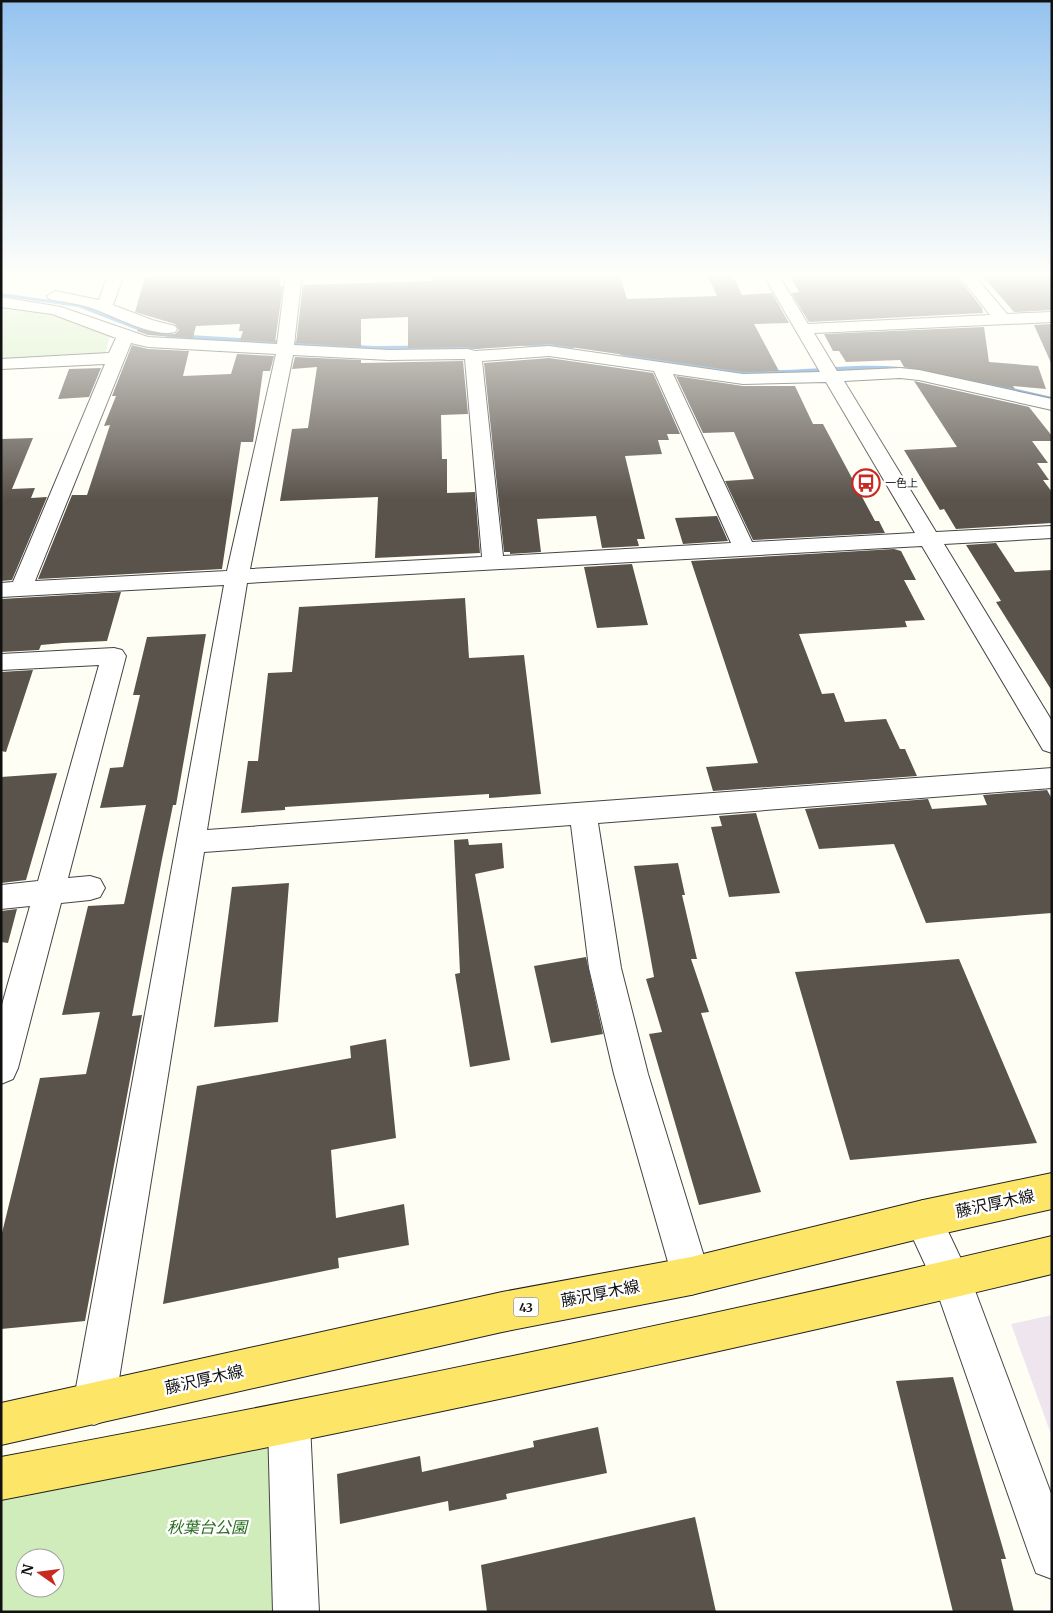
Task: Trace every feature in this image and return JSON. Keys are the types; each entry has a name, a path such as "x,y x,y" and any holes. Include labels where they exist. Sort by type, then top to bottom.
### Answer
{"main road":[{"name":"藤沢厚木線","path":"1,1424 502,1312 690,1276 923,1218 1052,1191"},
{"path":"1,1479 290,1424 567,1366 952,1280 1052,1255"}],"street":[{"path":"120,349 11,590 1052,532"},
{"path":"94,1404 237,577 285,349"},
{"path":"368,349 473,356 549,351 743,380 827,370"},
{"path":"635,349 737,365 919,375 1052,405"},
{"path":"815,349 1052,743"},
{"path":"473,356 493,563"},
{"path":"1,364 117,358"},
{"path":"662,369 744,548"},
{"path":"1,662 114,656 1,1068"},
{"path":"192,842 1052,778"},
{"path":"583,813 605,968 631,1074 690,1276"},
{"path":"1,897 90,888"},
{"path":"923,1218 952,1280 1052,1557"},
{"path":"290,1424 296,1612"}],"shaded area":[{"path":"1052,1315 1052,1437 1011,1324"}],"green space":[{"path":"1,349 107,349 105,355 1,360"},
{"name":"秋葉台公園","path":"289,1424 296,1612 1,1612 1,1479"}],"building":[{"path":"130,349 189,351 183,376 231,374 237,354 274,356 270,371 263,371 253,442 241,442 222,569 38,579 72,495 87,495 110,425 104,426 116,396 112,396"},
{"path":"586,349 767,349 779,371 743,372"},
{"path":"832,349 987,349 989,362 1038,366 1046,389 1013,386 1015,389 904,367 900,360 846,362 839,351"},
{"path":"1045,349 1052,349 1052,365"},
{"path":"295,357 361,360 361,363 463,361 468,414 441,415 442,459 447,459 447,493 475,492 480,553 375,558 378,497 280,501 292,429 308,428 317,367 292,369"},
{"path":"549,358 653,373 680,434 667,434 669,440 658,440 662,454 625,456 645,539 637,539 639,546 602,548 596,516 537,519 541,552 510,554 510,552 504,552 484,363"},
{"path":"101,368 89,397 58,399 69,369"},
{"path":"676,376 743,386 795,386 813,424 823,424 875,521 879,521 885,533 753,540 725,481 754,479 734,432 703,433"},
{"path":"914,381 1029,407 1052,436 1052,441 1032,441 1048,463 1037,463 1049,480 1043,480 1052,492 1052,523 956,529 944,509 940,510 904,450 957,447"},
{"path":"33,438 12,489 35,488 31,498 47,497 12,580 1,581 1,439"},
{"path":"717,516 728,541 683,544 675,518"},
{"path":"996,543 1015,572 1052,570 1052,691 996,602 1001,601 966,545"},
{"path":"894,549 901,551 916,580 904,580 925,620 905,621 907,627 799,634 822,694 834,693 845,722 886,719 900,749 905,749 917,776 713,791 706,767 758,763 691,561"},
{"path":"632,564 648,625 597,628 584,567"},
{"path":"121,592 107,641 41,645 39,650 1,652 1,599"},
{"path":"465,598 469,658 524,655 541,794 489,798 489,794 409,799 285,807 285,810 241,813 248,761 258,761 268,673 292,672 299,607"},
{"path":"206,634 176,805 173,805 132,1016 142,1015 85,1321 1,1329 1,1237 40,1078 86,1074 100,1012 62,1015 88,906 124,904 146,805 100,808 110,768 123,767 140,695 133,695 147,637"},
{"path":"33,670 6,752 1,751 1,672"},
{"path":"57,773 26,880 1,883 1,777"},
{"path":"1047,790 1052,799 1052,913 926,923 894,844 819,849 805,809 928,799 932,809 987,805 983,795"},
{"path":"756,813 780,893 729,897 711,827 722,826 719,816"},
{"path":"468,839 469,845 502,843 504,868 475,874 510,1060 470,1067 455,974 460,973 454,840"},
{"path":"678,863 685,895 682,895 697,959 691,959 709,1012 701,1013 761,1192 699,1205 649,1034 662,1032 646,979 654,977 634,866"},
{"path":"289,883 278,1022 214,1027 232,887"},
{"path":"17,909 8,943 1,942 1,911"},
{"path":"586,957 603,1034 551,1043 534,966"},
{"path":"959,959 1037,1143 850,1160 795,972"},
{"path":"386,1039 396,1138 331,1150 336,1218 404,1204 409,1245 338,1258 339,1268 163,1304 197,1086 351,1058 350,1046"},
{"path":"953,1377 1006,1559 1001,1559 1014,1612 953,1612 896,1381"},
{"path":"598,1427 607,1473 506,1494 507,1499 449,1511 448,1501 340,1524 337,1474 420,1456 422,1472 534,1447 533,1441"},
{"path":"695,1517 716,1612 487,1612 481,1565"}],"waterway":[{"path":"622,354 701,367 740,371 780,372 893,368 932,372"},
{"path":"947,375 1052,399"}],"place":[{"name":"一色上","path":"866,483"}]}
